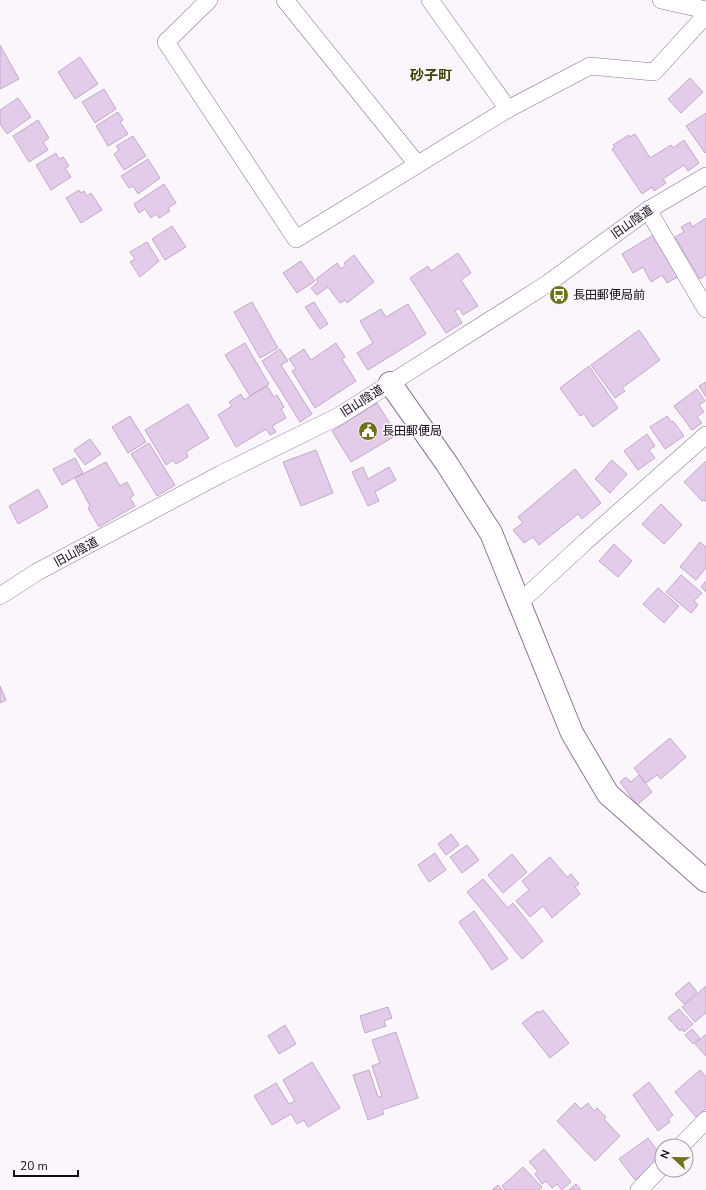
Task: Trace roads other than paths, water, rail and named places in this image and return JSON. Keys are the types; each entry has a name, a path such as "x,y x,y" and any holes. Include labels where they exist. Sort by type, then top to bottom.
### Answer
{"street":[{"path":"209,0 166,42 296,239 416,164 508,109 590,66 654,72 706,15"},
{"path":"285,0 416,164"},
{"path":"661,0 706,10"},
{"path":"435,2 508,109"},
{"name":"旧山陰道","path":"0,596 37,572 214,478 339,416 547,284 648,210 706,176"},
{"path":"648,210 706,309"},
{"path":"390,383 447,464 491,533 518,604 572,732 608,794 706,881"},
{"path":"518,604 585,542 706,435"},
{"path":"689,1138 706,1120"},
{"path":"639,1190 654,1174"}],"place":[{"name":"長田郵便局前","path":"559,295"},
{"name":"長田郵便局","path":"368,431"}],"district":[{"name":"砂子町","path":"431,75"}]}
